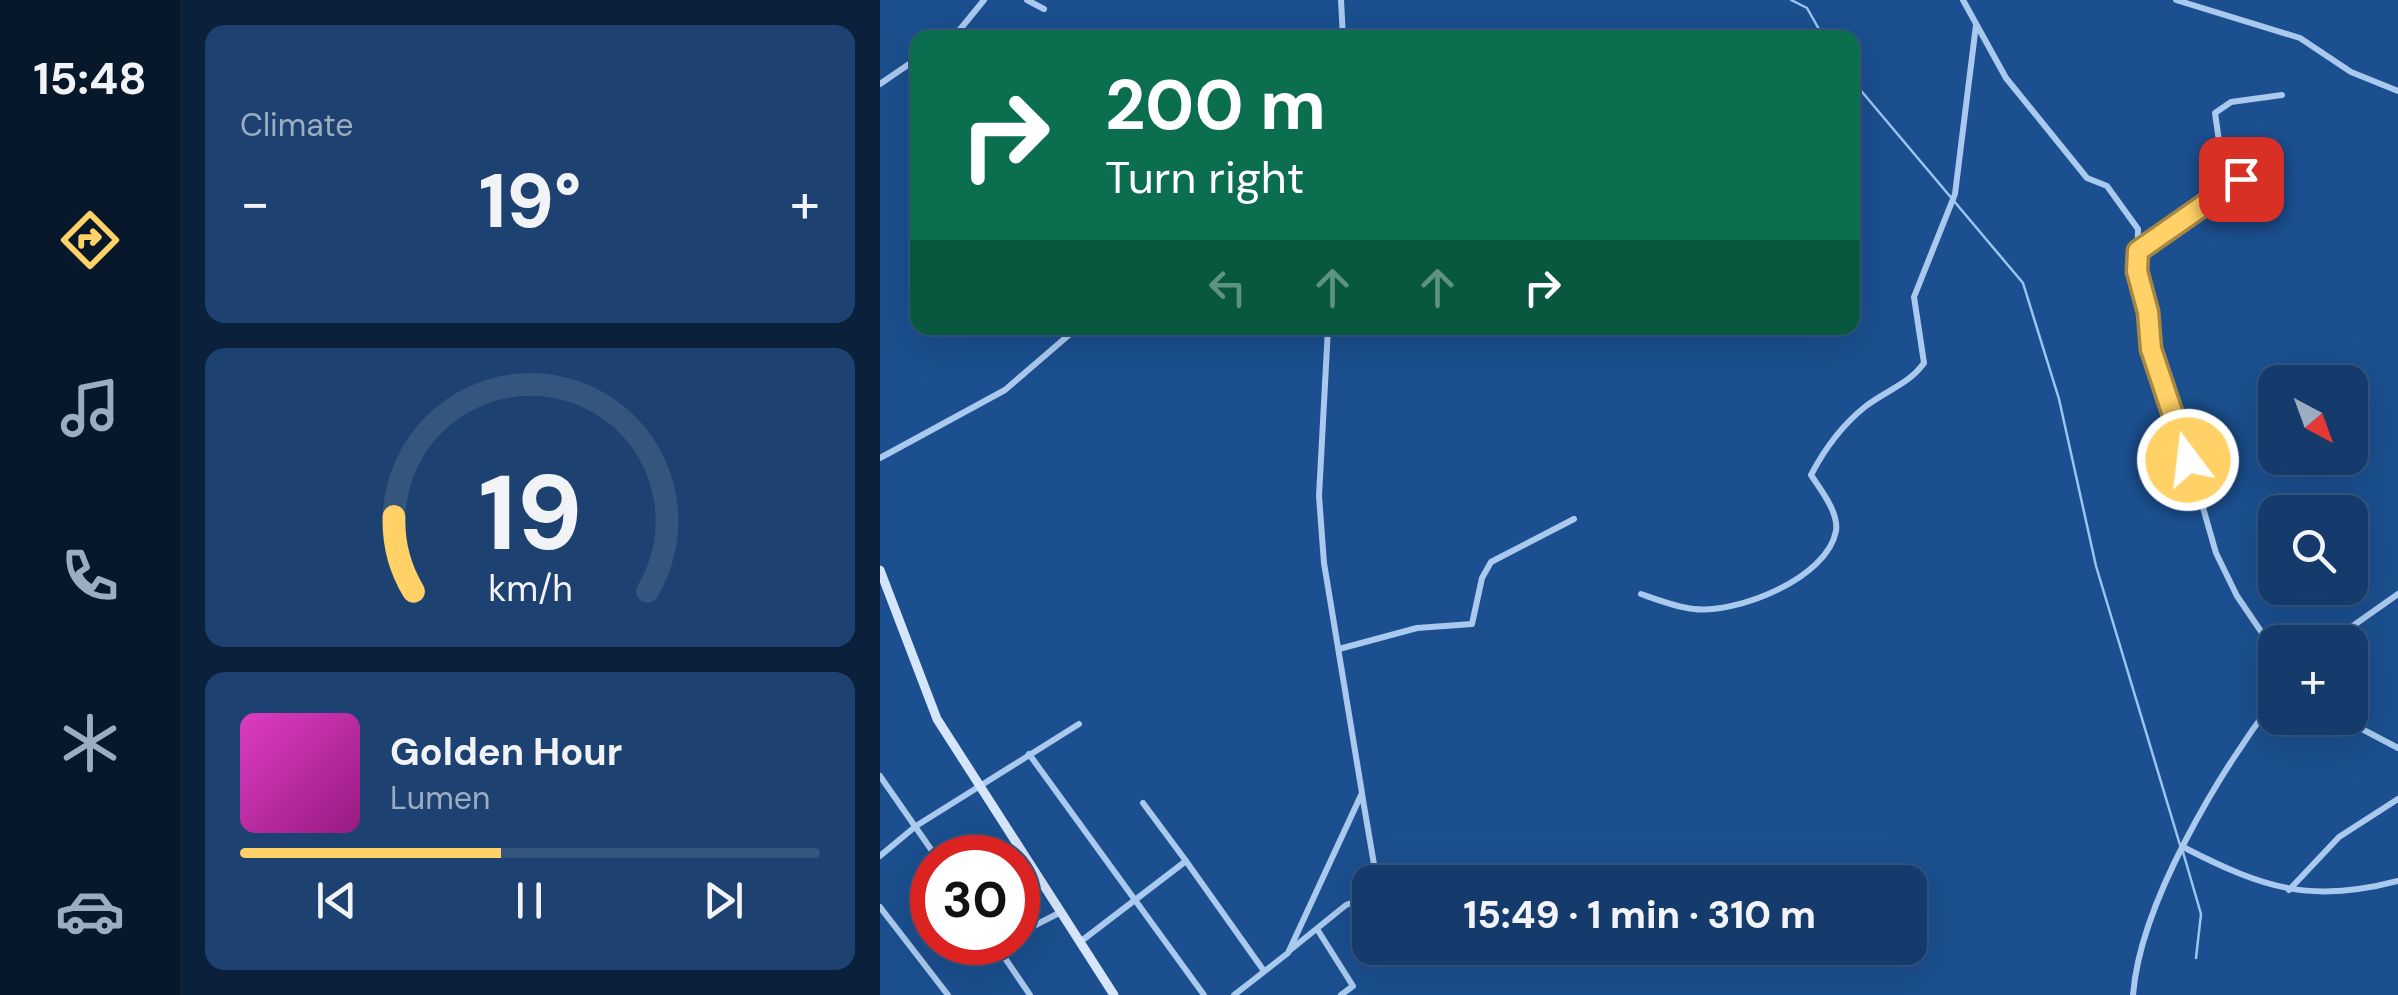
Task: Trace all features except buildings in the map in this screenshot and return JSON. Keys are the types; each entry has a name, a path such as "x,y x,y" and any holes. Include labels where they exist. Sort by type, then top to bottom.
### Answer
{"main road":[{"path":"880,570 924,694 1114,995"}],"street":[{"path":"960,30 984,0"},
{"path":"1027,0 1044,9"},
{"path":"1341,0 1343,30"},
{"path":"1963,0 2006,78 2087,178 2107,186 2124,204 2138,229 2137,271 2148,312 2151,349 2174,410 2216,552 2237,596 2258,627"},
{"path":"2176,0 2300,38 2351,72 2398,91"},
{"path":"1641,594 1697,610 1731,605 1794,582 1828,551 1837,530 1834,514 1811,476 1822,455 1866,406 1913,379 1924,363 1914,298 1956,194 1976,25"},
{"path":"880,84 910,63"},
{"path":"2138,251 2241,179 2219,142 2215,113 2230,102 2282,95"},
{"path":"880,458 1004,390 1069,335"},
{"path":"1328,335 1319,496 1324,563 1345,708 1374,865"},
{"path":"1339,650 1417,628 1472,624 1482,578 1491,562 1574,518"},
{"path":"2354,625 2398,594"},
{"path":"2134,995 2136,960 2154,908 2224,772 2258,723"},
{"path":"880,856 916,826 979,784 1079,724"},
{"path":"2368,732 2398,748"},
{"path":"1028,754 1204,995"},
{"path":"880,776 922,835"},
{"path":"1288,952 1362,793"},
{"path":"2289,890 2340,838 2398,799"},
{"path":"1143,803 1264,971"},
{"path":"2185,848 2231,872 2289,890 2365,890 2398,881"},
{"path":"1080,942 1186,861"},
{"path":"1234,995 1352,903"},
{"path":"880,908 948,995"},
{"path":"1040,923 1061,912"},
{"path":"1317,929 1353,986 1341,995"},
{"path":"1011,965 1030,995"}],"waterway":[{"path":"1791,0 1807,8 1819,30"},
{"path":"1860,89 2023,283 2059,399 2096,566 2180,845"},
{"path":"2183,852 2201,914 2196,958"}],"route":[{"path":"2188,460 2151,349 2148,312 2137,271 2138,251 2241,179"}]}
